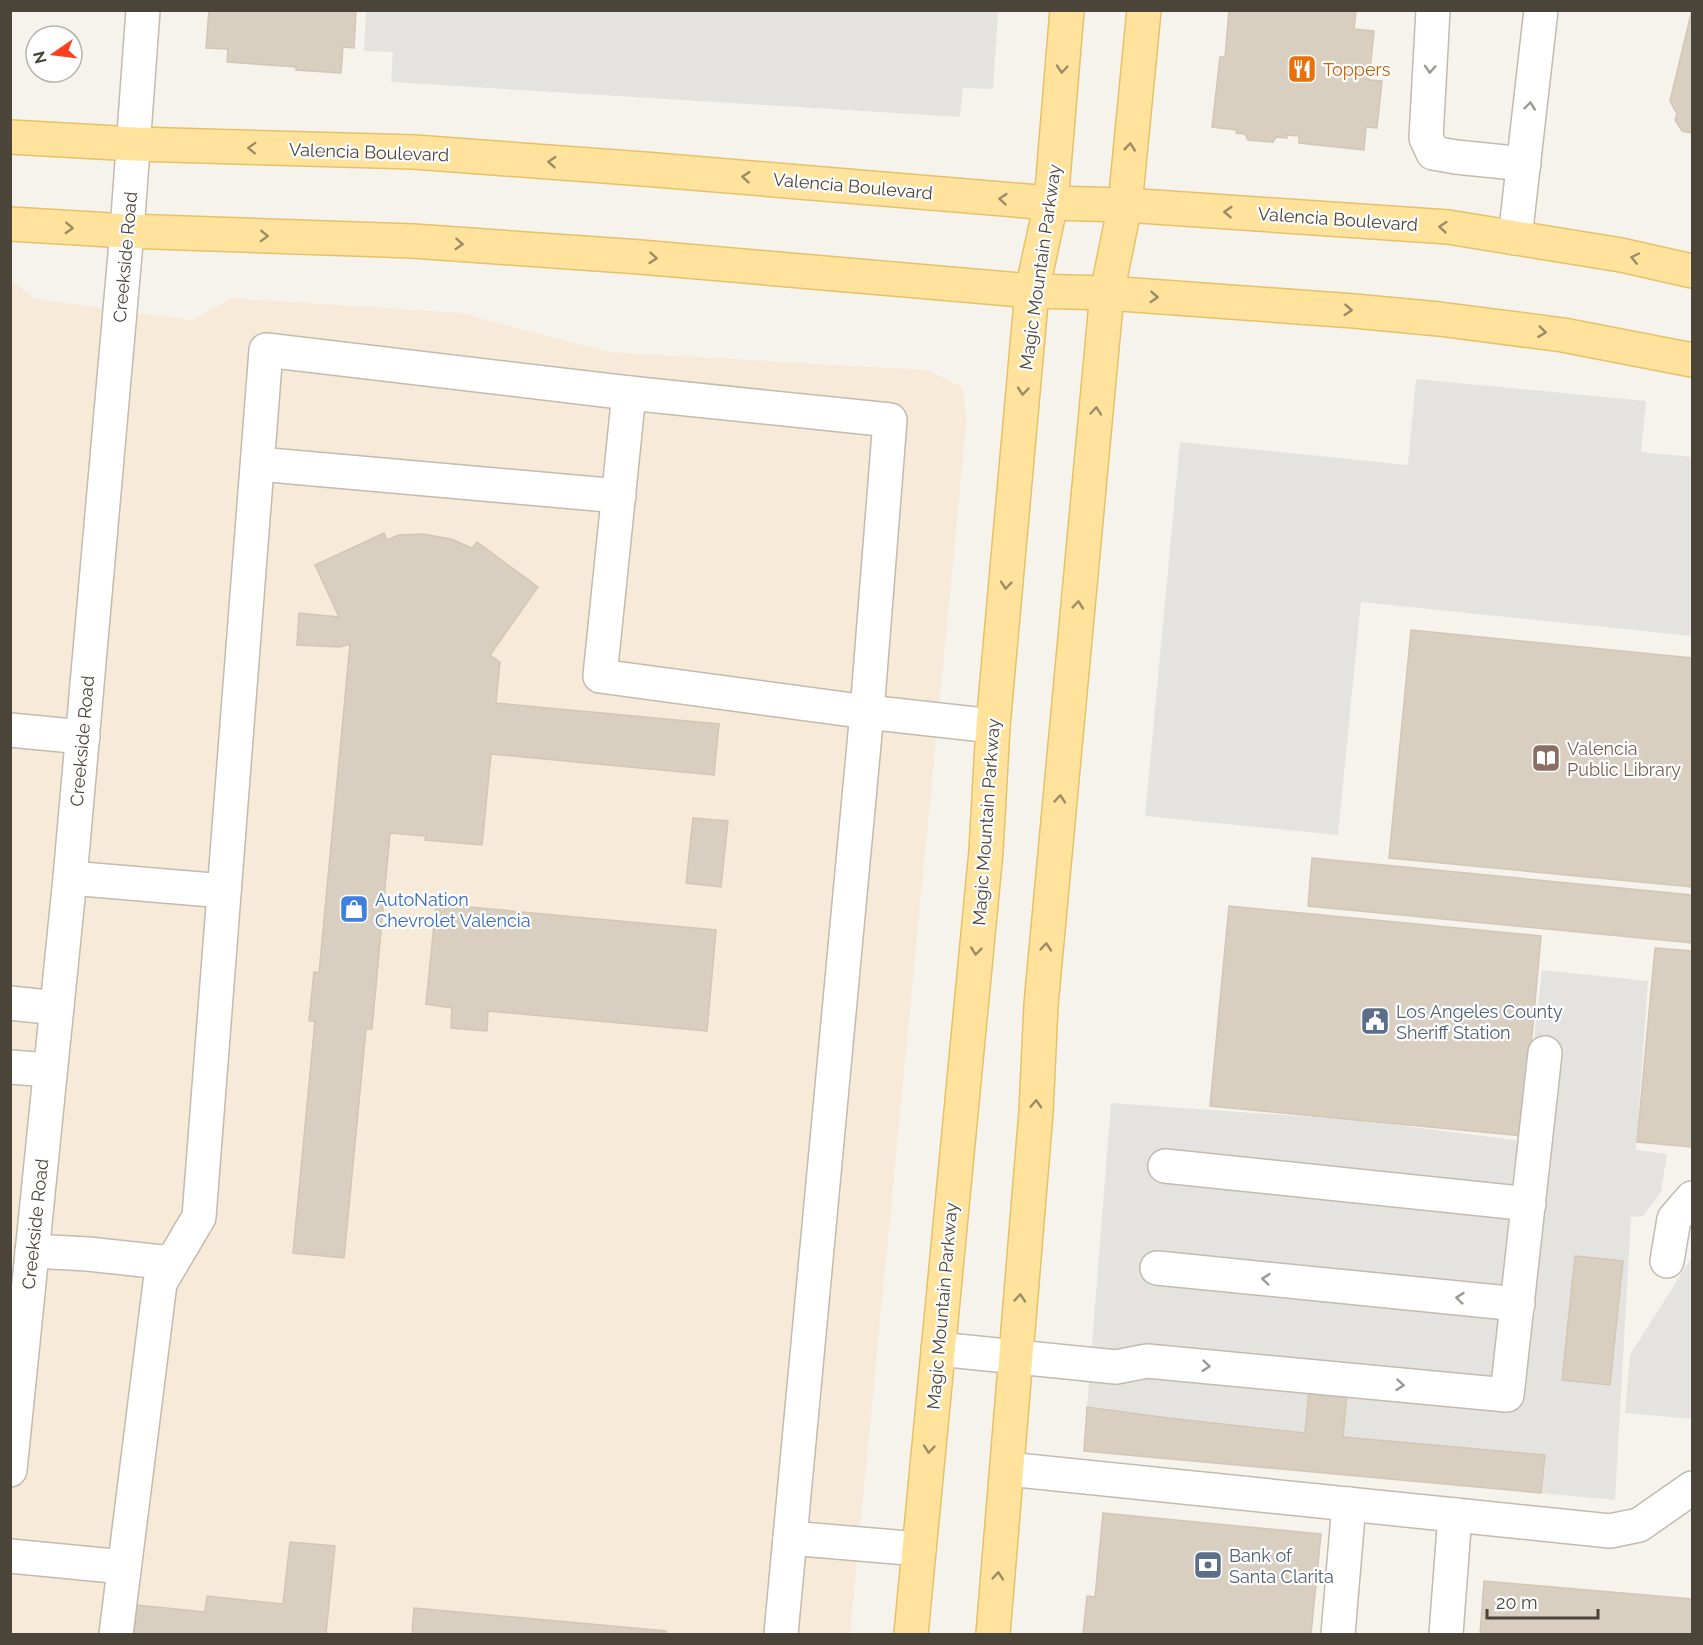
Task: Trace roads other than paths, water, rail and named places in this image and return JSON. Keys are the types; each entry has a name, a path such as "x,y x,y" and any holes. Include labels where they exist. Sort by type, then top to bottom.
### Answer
{"main road":[{"name":"Magic Mountain Parkway","path":"911,1635 986,851 993,726 1032,291 1051,203 1067,10"},
{"path":"993,1635 1036,1112 1041,1005 1107,294 1125,205 1144,10"},
{"name":"Valencia Boulevard","path":"10,137 135,144 414,152 1051,203 1125,205 1448,227 1621,255 1692,271"},
{"path":"10,224 128,231 413,241 640,257 1032,291 1354,311 1440,319 1563,335 1692,360"}],"street":[{"name":"Creekside Road","path":"10,1470 70,878 128,231 143,10"},
{"path":"1433,10 1426,138 1433,153 1524,164"},
{"path":"1515,238 1540,10"},
{"path":"116,1635 160,1283 199,1217 266,350 629,393 890,420 867,712 781,1635"},
{"path":"629,393 600,676 867,712 993,726"},
{"path":"258,464 618,496"},
{"path":"10,730 82,737"},
{"path":"70,878 224,891"},
{"path":"10,1003 57,1008"},
{"path":"938,1349 1116,1367 1147,1361 1507,1395 1545,1053"},
{"path":"10,1067 50,1070"},
{"path":"1165,1166 1529,1204"},
{"path":"1667,1261 1674,1219 1692,1198"},
{"path":"32,1251 88,1254 171,1263"},
{"path":"1157,1268 1518,1304"},
{"path":"1006,1469 1610,1531 1639,1525 1692,1488"},
{"path":"1338,1635 1349,1504"},
{"path":"1446,1635 1455,1515"},
{"path":"790,1538 919,1549"},
{"path":"10,1556 124,1568"}],"place":[{"name":"Toppers","path":"1302,69"},
{"name":"Valencia Public Library","path":"1546,758"},
{"name":"AutoNation Chevrolet Valencia","path":"354,909"},
{"name":"Los Angeles County Sheriff Station","path":"1375,1021"},
{"name":"Bank of Santa Clarita","path":"1208,1565"}]}
